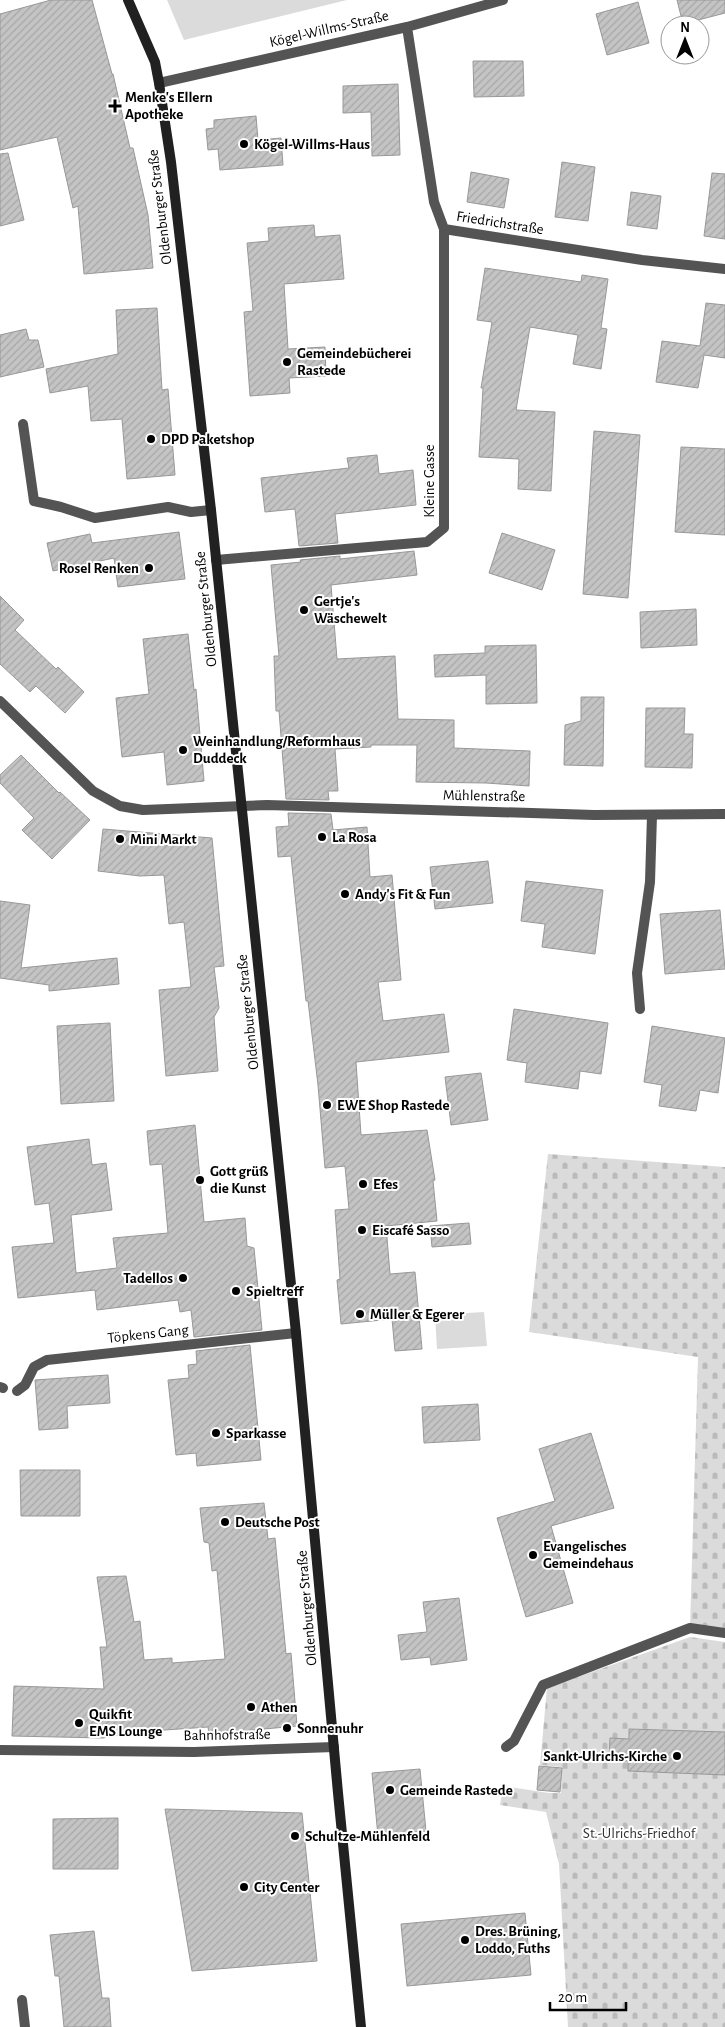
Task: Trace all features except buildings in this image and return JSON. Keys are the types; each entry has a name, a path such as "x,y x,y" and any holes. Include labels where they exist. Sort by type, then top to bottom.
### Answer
{"street":[{"name":"Oldenburger Straße","path":"128,0 154,62 171,162 243,807 296,1333 362,2027"},
{"name":"Kögel-Willms-Straße","path":"159,83 407,27 503,0"},
{"name":"Friedrichstraße","path":"407,27 434,202 444,229 642,260 725,269"},
{"name":"Kleine Gasse","path":"216,560 427,542 444,528 444,229"},
{"path":"23,424 34,501 95,518 168,507 192,512 211,510"},
{"name":"Mühlenstraße","path":"0,701 94,791 120,806 143,810 268,805 594,815 725,814"},
{"path":"725,808 725,814"},
{"path":"640,1009 637,973 650,882 652,815"},
{"name":"Töpkens Gang","path":"17,1391 25,1385 34,1367 47,1360 296,1333"},
{"path":"506,1748 514,1741 543,1685 690,1628 725,1633"},
{"name":"Bahnhofstraße","path":"0,1750 194,1752 334,1747"},
{"path":"22,2000 25,2027"}],"green space":[{"path":"167,0 347,0 184,40"},
{"path":"548,1154 725,1167 725,1632 690,1628 698,1357 529,1332"},
{"path":"484,1312 487,1346 437,1349 435,1315"},
{"name":"St.-Ulrichs-Friedhof","path":"690,1637 725,1642 725,2027 568,2027 559,1864 546,1812 500,1805 503,1786 561,1793 562,1767 540,1765 547,1688"}],"place":[{"name":"Menke's Ellern Apotheke","path":"115,106"},
{"name":"Kögel-Willms-Haus","path":"244,144"},
{"name":"Gemeindebücherei Rastede","path":"287,362"},
{"name":"DPD Paketshop","path":"151,439"},
{"name":"Rosel Renken","path":"149,568"},
{"name":"Gertje's Wäschewelt","path":"304,610"},
{"name":"Weinhandlung/Reformhaus Duddeck","path":"183,750"},
{"name":"La Rosa","path":"322,837"},
{"name":"Mini Markt","path":"120,839"},
{"name":"Andy's Fit & Fun","path":"345,894"},
{"name":"EWE Shop Rastede","path":"327,1105"},
{"name":"Gott grüß die Kunst","path":"200,1180"},
{"name":"Efes","path":"363,1184"},
{"name":"Eiscafé Sasso","path":"362,1230"},
{"name":"Tadellos","path":"183,1278"},
{"name":"Spieltreff","path":"236,1291"},
{"name":"Müller & Egerer","path":"360,1314"},
{"name":"Sparkasse","path":"216,1433"},
{"name":"Deutsche Post","path":"225,1522"},
{"name":"Evangelisches Gemeindehaus","path":"533,1555"},
{"name":"Athen","path":"251,1707"},
{"name":"Quikfit EMS Lounge","path":"79,1723"},
{"name":"Sonnenuhr","path":"287,1728"},
{"name":"Sankt-Ulrichs-Kirche","path":"677,1756"},
{"name":"Gemeinde Rastede","path":"390,1790"},
{"name":"Schultze-Mühlenfeld","path":"295,1836"},
{"name":"City Center","path":"244,1887"},
{"name":"Dres. Brüning, Loddo, Fuths","path":"465,1940"}]}
